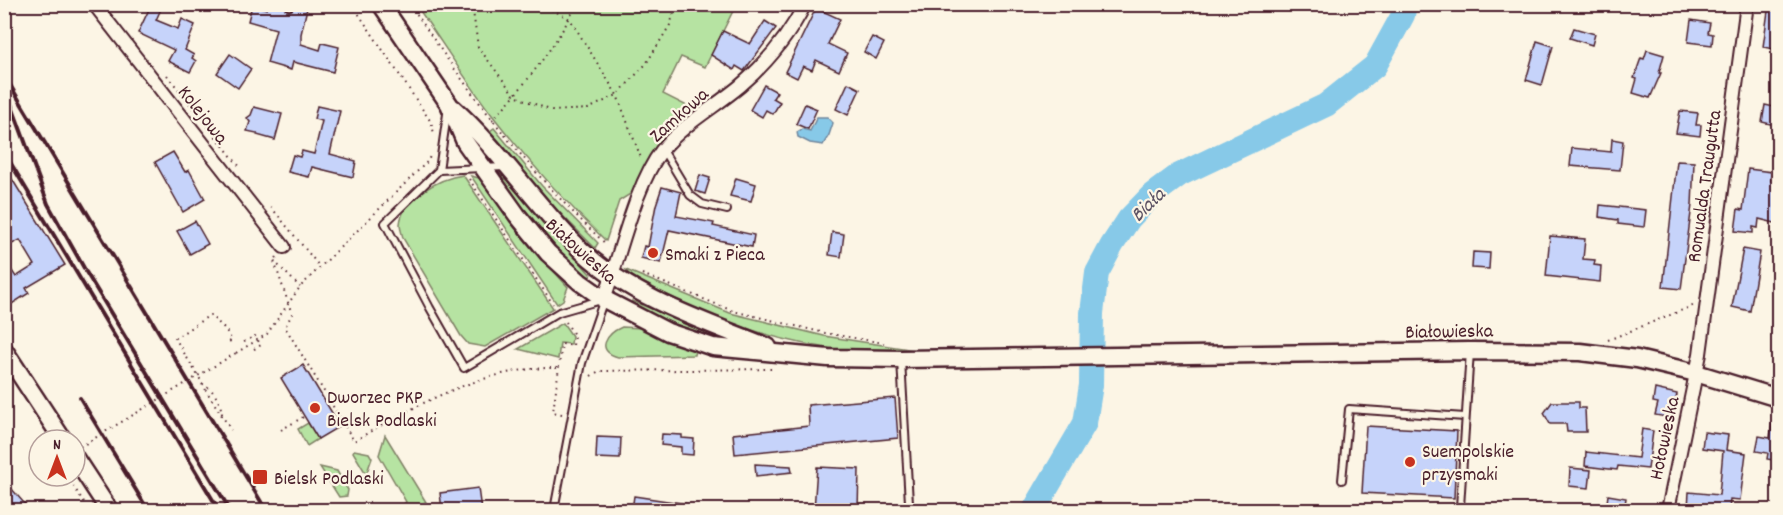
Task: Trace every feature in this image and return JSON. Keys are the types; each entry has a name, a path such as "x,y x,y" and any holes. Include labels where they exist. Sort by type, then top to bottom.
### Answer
{"main road":[{"name":"Białowieska","path":"381,4 449,104 465,142 517,216 548,253 580,282 604,299 668,332 713,347 828,358 901,359 1470,351 1580,352 1637,359 1696,373 1779,398"},
{"name":"Białowieska","path":"449,104 479,132 576,245 613,275 678,311 783,353"},
{"path":"6,356 55,428"},
{"path":"87,476 109,510"}],"street":[{"name":"Kolejowa","path":"94,4 284,247"},
{"name":"Zamkowa","path":"604,299 638,200 662,150 740,86 769,58 794,26 805,4"},
{"name":"Romualda Traugutta","path":"1696,373 1747,4"},
{"name":"Hołowieska","path":"1668,510 1696,373"}],"lane":[{"path":"449,104 439,170 385,223 464,368 559,312 604,299"},
{"path":"662,150 690,195 702,204 728,210"},
{"path":"439,170 507,167"},
{"path":"554,510 582,363 604,299"},
{"path":"1460,507 1470,351"},
{"path":"901,359 909,503"},
{"path":"1342,480 1348,409 1465,417"}],"path":[{"path":"352,4 431,122 435,135"},
{"path":"410,4 492,121 570,212 607,245 614,244"},
{"path":"472,4 478,47 515,96 552,111 588,109 617,95 646,64 670,25 677,4"},
{"path":"541,4 570,19 617,95 648,176"},
{"path":"492,121 515,96 570,19 578,4"},
{"path":"162,68 240,168"},
{"path":"87,443 267,334 300,287 428,161 430,153"},
{"path":"466,174 555,305"},
{"path":"268,204 320,267"},
{"path":"274,261 284,247"},
{"path":"274,261 300,287"},
{"path":"274,261 292,314 285,327 354,441 452,391 486,378 537,367 559,368"},
{"path":"639,273 733,311 825,333 890,344"},
{"path":"1605,341 1698,304"},
{"path":"222,414 209,387 203,384 175,338 210,315 225,329 232,340 229,342"},
{"path":"561,424 563,413 553,412 562,344 573,346 574,335 566,322"},
{"path":"244,342 255,336 259,339 261,345 251,351"},
{"path":"588,380 591,375 599,371 774,369"},
{"path":"198,376 231,429"},
{"path":"281,430 305,417"},
{"path":"75,488 79,495"}],"green space":[{"path":"416,5 736,5 705,67 681,57 663,94 695,110 674,123 651,154 635,191 619,201 606,241 547,180 505,132"},
{"path":"494,128 542,186 598,243 595,248 537,190 490,131"},
{"path":"495,174 506,177 591,275 589,278 539,229"},
{"path":"463,175 553,308 485,347 468,344 461,336 403,238 400,226 402,215 415,198 433,185"},
{"path":"471,176 479,178 521,235 568,287 563,300 557,304"},
{"path":"626,270 730,313 824,336 915,350 846,350 789,341 707,313 654,289 629,275"},
{"path":"632,301 746,347 658,318 630,305"},
{"path":"563,323 572,336 571,344 560,343 558,359 518,349"},
{"path":"622,327 642,328 695,350 694,355 618,357 607,351 605,342 611,334"},
{"path":"308,423 318,439 307,446 298,429"},
{"path":"385,435 426,502 412,510 398,510 406,502 379,455"},
{"path":"354,450 369,453 372,458 367,472 353,452"},
{"path":"320,467 337,471 348,490 347,496 339,497"}],"water":[{"path":"817,117 827,117 833,123 823,145 810,143 798,137 797,132 802,129 810,131"}],"building":[{"path":"267,4 284,4 285,9 289,11 295,4 308,4 301,44 320,50 322,43 339,47 333,72 293,62 291,70 267,63 276,29 248,21 252,5 267,9"},
{"path":"1769,4 1779,4 1779,50 1763,47"},
{"path":"151,5 161,9 156,20 178,29 182,19 195,25 185,50 194,55 192,58 196,61 190,72 168,61 174,50 138,33"},
{"path":"816,8 840,19 828,44 847,53 839,71 816,60 812,70 803,66 797,78 785,72"},
{"path":"1691,20 1710,23 1708,33 1713,34 1712,45 1688,42"},
{"path":"765,21 776,28 744,71 736,66 734,70 711,55 723,31 750,44"},
{"path":"1574,28 1595,34 1592,45 1570,38"},
{"path":"872,37 884,43 876,59 864,52"},
{"path":"1537,41 1553,46 1542,85 1526,80"},
{"path":"1647,50 1664,55 1659,73 1661,73 1650,98 1633,93 1637,79 1634,78 1641,58 1644,59"},
{"path":"230,54 251,69 238,88 217,73"},
{"path":"848,83 860,89 848,115 836,109"},
{"path":"764,85 777,92 773,98 780,102 773,114 766,110 762,117 750,110"},
{"path":"805,104 817,109 808,129 796,124"},
{"path":"1765,105 1779,108 1779,126 1762,122"},
{"path":"317,106 340,111 330,154 356,161 353,177 312,167 309,177 288,172 293,155 300,157 302,151 314,154 322,121 314,119"},
{"path":"254,107 282,114 275,140 247,131 250,122 247,118"},
{"path":"1680,111 1698,113 1696,125 1701,125 1700,136 1676,133"},
{"path":"1612,139 1623,141 1620,170 1570,166 1572,148 1611,152"},
{"path":"173,152 185,172 189,170 205,199 183,212 155,162"},
{"path":"1677,161 1694,162 1692,205 1681,289 1663,287"},
{"path":"4,166 65,265 26,288 29,293 4,309 4,259 16,277 35,265 20,240 10,245 4,236"},
{"path":"1748,169 1772,172 1771,181 1779,182 1779,224 1759,219 1758,228 1753,227 1753,233 1735,231 1738,209 1743,210"},
{"path":"700,175 710,178 705,194 695,191"},
{"path":"736,178 756,184 751,201 730,196"},
{"path":"662,187 681,192 676,216 714,223 713,226 754,235 752,247 669,230 661,263 641,258 644,246 648,247"},
{"path":"1600,205 1646,210 1644,227 1618,224 1618,220 1599,217"},
{"path":"195,221 208,244 190,254 177,231"},
{"path":"832,232 844,234 841,257 829,255"},
{"path":"1550,236 1585,239 1583,259 1595,260 1594,265 1601,266 1600,282 1546,276"},
{"path":"1743,249 1760,252 1750,311 1732,307"},
{"path":"1473,252 1490,253 1489,269 1472,268"},
{"name":"Dworzec PKP Bielsk Podlaski","path":"303,365 340,426 318,439 281,378"},
{"path":"1655,389 1677,394 1672,418 1655,415 1658,403 1653,402"},
{"path":"895,398 898,438 735,454 733,434 809,426 808,405"},
{"path":"1552,402 1579,402 1579,408 1585,408 1586,432 1567,432 1566,424 1550,424 1544,413"},
{"path":"1772,423 1779,423 1779,461 1767,459 1768,453 1756,451 1759,436 1770,438"},
{"name":"Suempolskie przysmaki","path":"1366,426 1457,431 1454,498 1362,493"},
{"path":"1642,429 1653,431 1648,469 1618,466 1617,470 1585,466 1586,452 1638,458"},
{"path":"1704,432 1728,435 1726,450 1746,453 1740,500 1730,499 1729,510 1688,508 1689,492 1719,495 1723,451 1702,448"},
{"path":"662,434 682,435 682,438 694,439 693,455 681,454 681,447 661,445"},
{"path":"597,437 621,438 620,459 596,458"},
{"path":"755,464 791,466 792,472 756,476"},
{"path":"817,467 859,469 858,510 814,510"},
{"path":"1570,468 1591,470 1589,488 1569,486"},
{"path":"4,480 30,510 4,510"},
{"path":"478,488 481,510 442,510 440,493"},
{"path":"1608,495 1626,498 1624,510 1606,510"},
{"path":"634,496 687,504 687,510 632,510"}],"waterway":[{"name":"Biała","path":"1034,510 1085,423 1091,385 1092,313 1097,273 1129,219 1152,195 1179,175 1326,105 1375,66 1403,15 1405,4"}],"railway":[{"path":"4,75 266,510"},
{"path":"7,93 48,204 84,268"},
{"path":"4,152 219,510"},
{"path":"86,272 230,510"},
{"path":"80,398 148,510"}],"place":[{"name":"Smaki z Pieca","path":"653,253"},
{"name":"Dworzec PKP Bielsk Podlaski","path":"315,408"},
{"name":"Suempolskie przysmaki","path":"1410,462"},
{"name":"Bielsk Podlaski","path":"260,477"}]}
